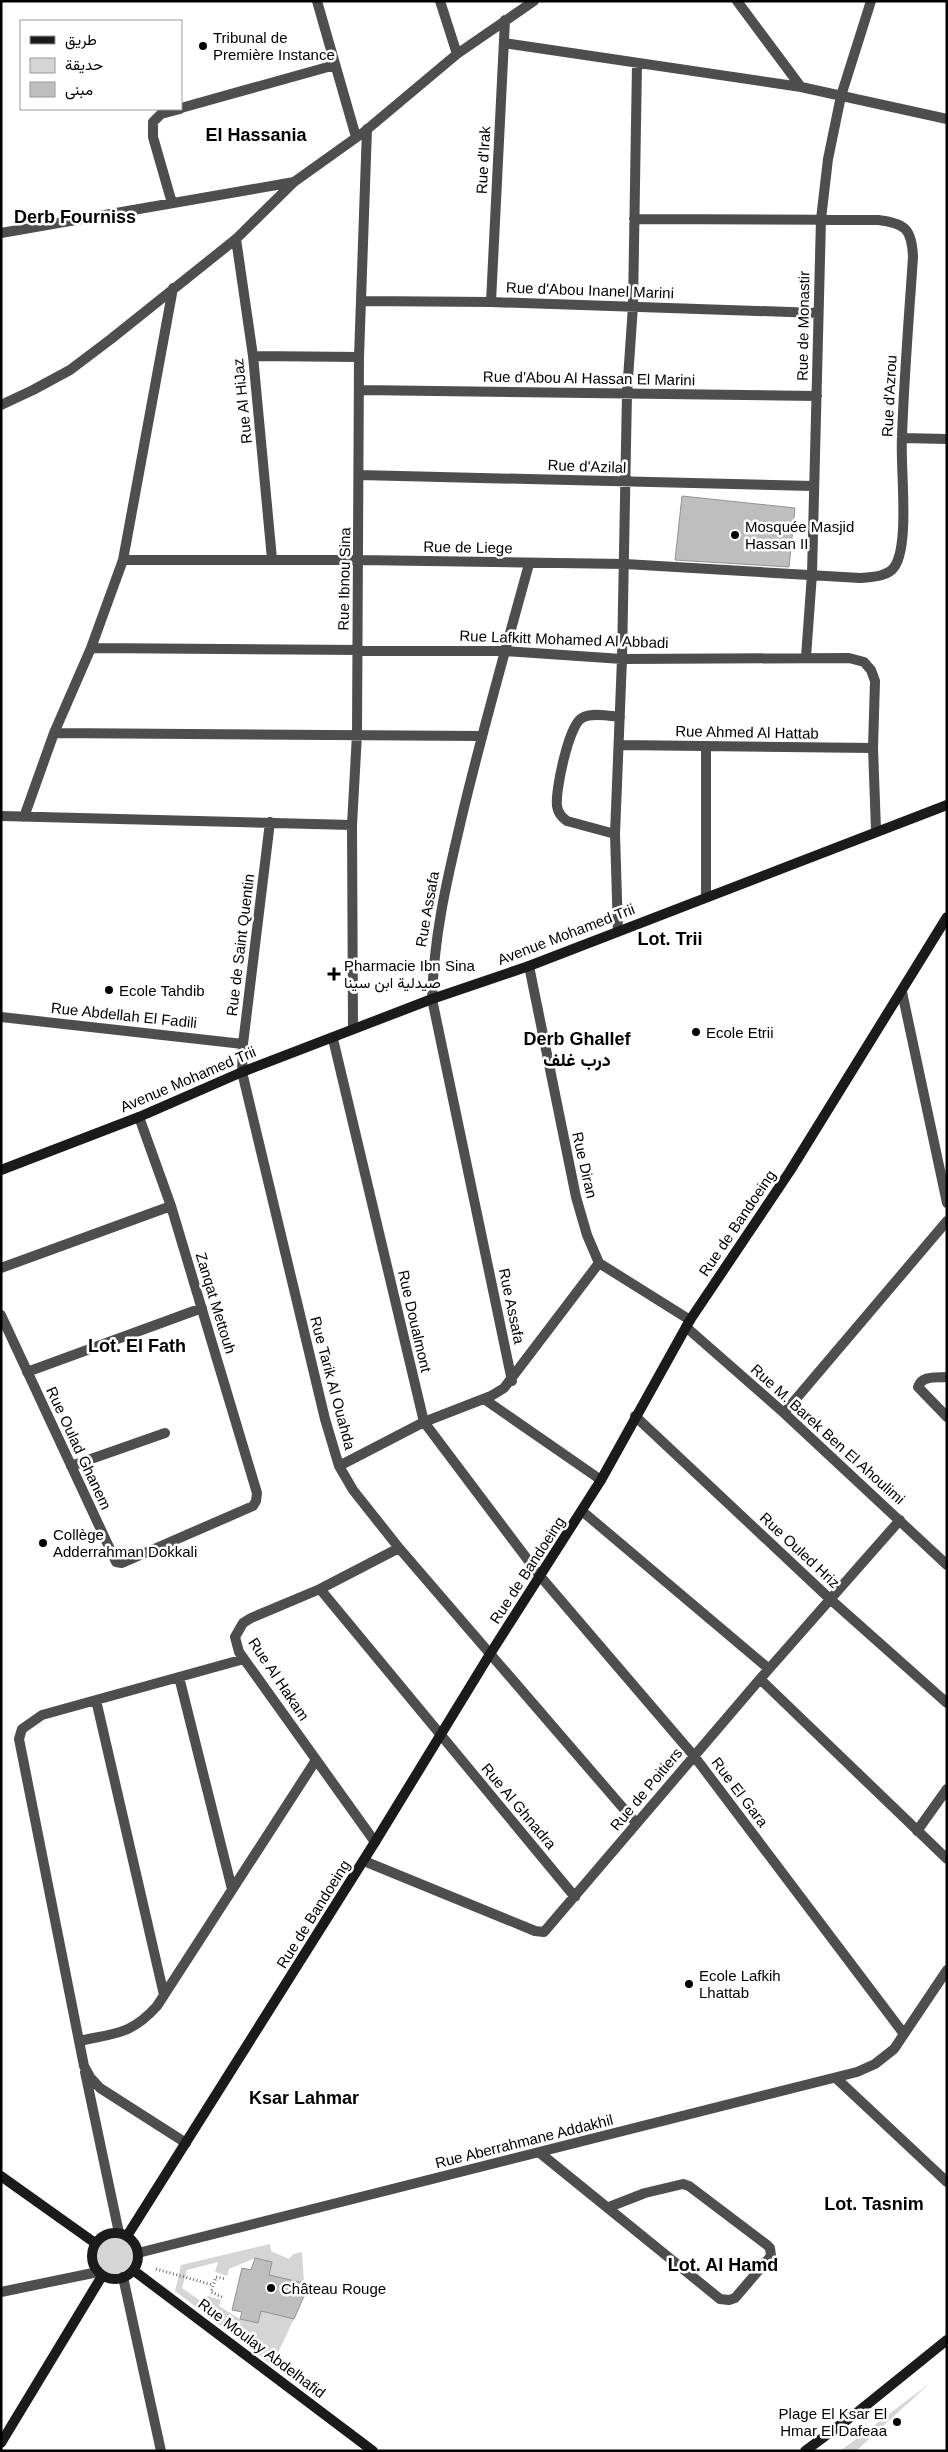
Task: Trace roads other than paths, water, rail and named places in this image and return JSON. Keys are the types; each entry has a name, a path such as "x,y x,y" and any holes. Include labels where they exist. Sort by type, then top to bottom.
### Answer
{"street":[{"path":"317,1 356,137"},
{"path":"440,1 457,54"},
{"path":"1,405 70,370 236,239 294,182 367,129 457,54 534,1"},
{"path":"737,1 801,87"},
{"name":"Rue de Monastir","path":"806,657 812,574 821,220 828,159 841,96 871,1"},
{"name":"Rue d'Irak","path":"491,302 505,20"},
{"path":"504,43 801,87 947,119"},
{"path":"618,931 615,834 620,745 625,564 627,393 633,306 637,64"},
{"path":"182,107 335,65"},
{"path":"172,203 154,137 153,122 161,114 174,110"},
{"name":"Rue Ibnou Sina","path":"353,1029 352,825 357,734 360,560 360,357 367,129"},
{"path":"1,233 294,182"},
{"name":"Rue d'Azrou","path":"634,219 896,222 904,227 912,239 902,438 903,527 900,552 895,566 888,572 876,577 860,578 812,574"},
{"name":"Rue Al HiJaz","path":"236,239 252,356 272,559"},
{"path":"24,817 54,733 91,648 123,560 174,288"},
{"name":"Rue d'Abou Inanel Marini","path":"361,300 818,312"},
{"path":"252,356 360,357"},
{"name":"Rue d'Abou Al Hassan El Marini","path":"360,390 817,396"},
{"path":"902,438 947,439"},
{"name":"Rue d'Azilal","path":"360,475 626,483 813,486"},
{"name":"Rue de Liege","path":"123,560 272,559 625,564 812,574"},
{"name":"Rue Assafa","path":"512,1381 432,999 434,954 439,920 481,736 529,564"},
{"name":"Rue Lafkitt Mohamed Al Abbadi","path":"91,648 506,651 622,659 849,658 864,662 871,670 875,681 873,748 876,830"},
{"path":"615,834 567,821 561,817 557,808 557,798 567,748 576,723 581,718 589,716 620,717"},
{"path":"54,733 481,736"},
{"name":"Rue Ahmed Al Hattab","path":"620,745 706,748 873,748"},
{"path":"706,748 706,896"},
{"name":"Avenue Mohamed Trii","path":"1,1170 138,1117 242,1072 333,1039 353,1029 432,999 529,966 876,830 947,805"},
{"path":"1,816 352,825"},
{"name":"Rue de Saint Quentin","path":"242,1072 243,1044 270,822"},
{"name":"Rue de Bandoeing","path":"123,2234 186,2143 364,1861 490,1654 601,1480 688,1324 790,1170 947,917"},
{"name":"Rue Diran","path":"529,966 576,1197 587,1235 599,1263"},
{"path":"902,992 947,1203"},
{"name":"Rue Abdellah El Fadili","path":"1,1017 243,1044"},
{"name":"Rue Doualmont","path":"333,1039 424,1422 540,1576"},
{"name":"Rue Tarik Al Ouahda","path":"242,1072 318,1391 339,1466 353,1490 399,1548 636,1823"},
{"name":"Zanqat Mettouh","path":"138,1117 172,1206 256,1493 256,1501"},
{"path":"1,1268 172,1206"},
{"path":"784,1413 947,1221"},
{"path":"339,1466 424,1422 498,1393 512,1381 599,1263 688,1324"},
{"path":"27,1372 202,1308"},
{"name":"Rue Oulad Ghanem","path":"1,1315 115,1559 119,1563 248,1509 256,1501"},
{"name":"Rue M. Barek Ben El Ahoulimi","path":"688,1324 947,1565"},
{"path":"947,1377 925,1379 921,1381 918,1387 947,1417"},
{"path":"484,1399 601,1480"},
{"name":"Rue Ouled Hriz","path":"635,1416 830,1599 947,1703"},
{"path":"71,1466 165,1433"},
{"path":"582,1511 769,1669"},
{"name":"Rue de Poitiers","path":"364,1861 538,1932 544,1932 760,1679 900,1520"},
{"name":"Rue Al Hakam","path":"375,1842 239,1652 235,1637 243,1623 320,1589 399,1548"},
{"name":"Rue El Gara","path":"540,1576 694,1756 904,2034"},
{"name":"Rue Al Ghnadra","path":"320,1589 575,1897"},
{"path":"123,2234 84,2066 18,1739 22,1729 35,1719 244,1659"},
{"path":"179,1677 232,1889"},
{"path":"760,1679 947,1859"},
{"path":"96,1700 164,1995"},
{"path":"79,2041 130,2029 143,2021 164,1995 316,1760"},
{"path":"917,1831 947,1789"},
{"name":"Rue Aberrahmane Addakhil","path":"136,2262 540,2153 837,2079 875,2064 894,2049 947,1970"},
{"path":"84,2066 90,2077 100,2088 186,2143"},
{"path":"837,2079 947,2182"},
{"path":"540,2153 720,2299 734,2298 770,2256 770,2248 767,2245 689,2186 683,2184 645,2193 608,2207"},
{"path":"1,2176 95,2243"},
{"path":"100,2274 91,2258 95,2243 110,2233 123,2234 134,2243 136,2262 123,2278"},
{"name":"Rue Moulay Abdelhafid","path":"136,2262 373,2451"},
{"path":"1,2292 100,2274 109,2278 123,2278"},
{"path":"1,2442 100,2274"},
{"path":"123,2278 161,2451"},
{"path":"805,2451 859,2411 947,2340"}],"place":[{"name":"Tribunal de Première Instance","path":"203,46"},
{"name":"Mosquée Masjid Hassan II","path":"735,535"},
{"name":"Pharmacie Ibn Sina صيدلية ابن سينا","path":"334,974"},
{"name":"Ecole Tahdib","path":"109,990"},
{"name":"Ecole Etrii","path":"696,1032"},
{"name":"Collège Adderrahman Dokkali","path":"43,1543"},
{"name":"Ecole Lafkih Lhattab","path":"689,1984"},
{"name":"Château Rouge","path":"271,2288"},
{"name":"Plage El Ksar El Hmar El Dafeaa","path":"897,2422"}],"district":[{"name":"El Hassania","path":"256,135"},
{"name":"Derb Fourniss","path":"75,217"},
{"name":"Lot. Trii","path":"670,939"},
{"name":"Derb Ghallef درب غلف","path":"577,1049"},
{"name":"Lot. El Fath","path":"137,1346"},
{"name":"Ksar Lahmar","path":"304,2098"},
{"name":"Lot. Tasnim","path":"874,2204"},
{"name":"Lot. Al Hamd","path":"723,2265"}]}
